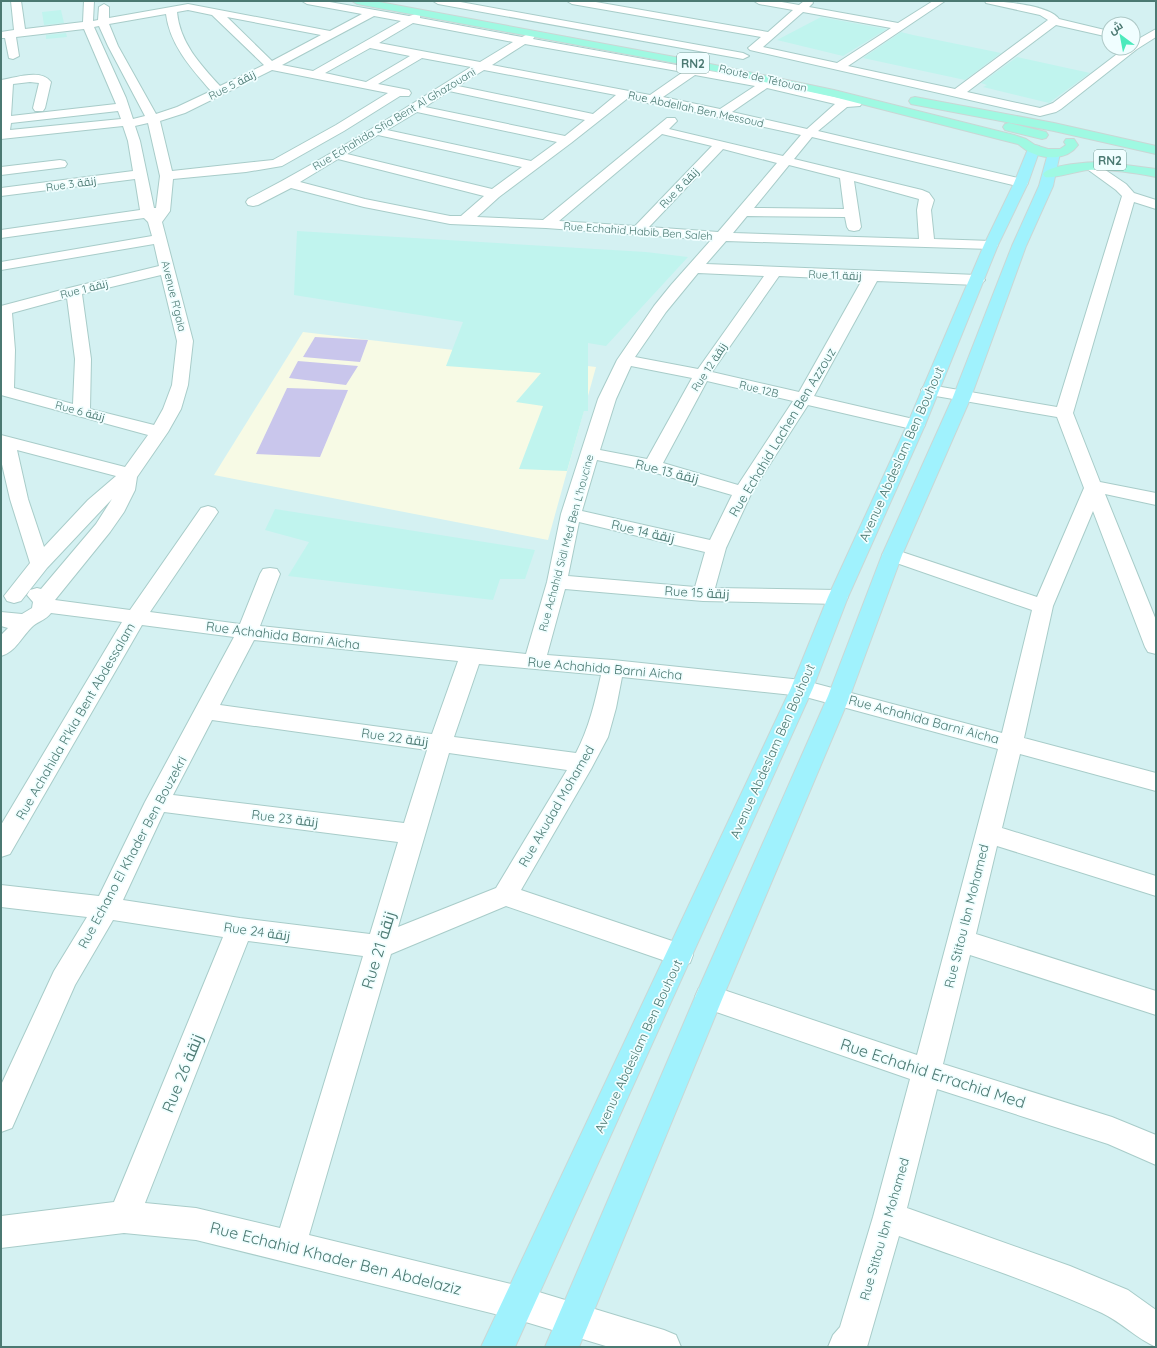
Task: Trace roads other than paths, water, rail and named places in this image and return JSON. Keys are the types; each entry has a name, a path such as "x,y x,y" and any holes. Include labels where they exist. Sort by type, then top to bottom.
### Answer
{"highway":[{"name":"Route de Tétouan","path":"357,1 423,13 529,37 692,63 869,98 1048,150"},
{"name":"Route de Tétouan","path":"399,1 739,59 1048,150 1155,167"},
{"path":"869,98 1054,127 1156,151"},
{"path":"1048,150 1069,168 1090,166 1155,167"}],"main road":[{"name":"Avenue Abdeslam Ben Bouhout","path":"498,1347 802,688 838,597 916,426 991,246 1021,183 1048,150"},
{"path":"568,1333 709,997 839,696 892,555 962,397 1019,246 1048,150"}],"street":[{"path":"8,53 16,1"},
{"name":"Avenue R'gaia","path":"89,1 88,24 95,44 121,103 134,141 149,208 156,215"},
{"name":"Avenue R'gaia","path":"4,605 95,504 129,475 159,432 172,409 180,385 185,341 160,240 156,215 167,176 153,119 113,46 103,22 104,1"},
{"path":"307,1 411,20 529,37 693,71 765,84 844,103 869,98"},
{"path":"438,1 593,29 739,59 811,1"},
{"path":"572,1 769,35"},
{"path":"593,29 620,9 634,1"},
{"path":"759,1 900,27"},
{"path":"840,66 938,1"},
{"path":"990,1 1005,2 1044,13 1053,18 1054,21 1101,32"},
{"path":"10,34 103,22 171,9 196,8 331,34"},
{"path":"512,14 525,8"},
{"path":"171,9 175,36 195,64 219,92"},
{"path":"215,12 271,66 430,98"},
{"name":"Rue 5 زنقة","path":"2,139 60,130 153,119 181,110 271,66 372,13"},
{"path":"316,74 423,13"},
{"path":"766,21 782,24"},
{"path":"958,93 1054,21"},
{"path":"242,38 289,25"},
{"path":"1141,41 1156,32"},
{"name":"Rue Echahida Sfia Bent Al Ghazouani","path":"253,202 289,183 415,108 529,37"},
{"name":"Rue Abdellah Ben Messoud","path":"368,44 624,95 689,106 1021,183"},
{"path":"754,48 840,66 1033,111 1045,111 1057,106 1120,56"},
{"path":"368,85 421,54"},
{"path":"651,100 693,71"},
{"path":"2,139 5,83 42,79 45,82 40,108"},
{"path":"721,114 765,84"},
{"path":"447,87 595,118"},
{"path":"167,176 246,168 276,163 340,128 399,91"},
{"path":"464,221 494,194 567,140 624,95"},
{"path":"4,115 40,108 121,103"},
{"path":"4,115 121,103"},
{"name":"Rue Achahid Sidi Med Ben L'houcine","path":"534,662 557,582 571,514 606,399 625,360 660,309 744,212 809,133 844,103"},
{"path":"546,224 689,106"},
{"path":"415,108 567,140"},
{"path":"58,186 60,164 60,130"},
{"path":"660,130 901,188 924,196 926,200 924,210 927,244"},
{"path":"376,131 532,166"},
{"name":"Rue 8 زنقة","path":"638,231 720,145"},
{"path":"336,155 494,194"},
{"path":"1,171 60,164"},
{"path":"1090,166 1121,187 1129,196 1156,205"},
{"name":"Rue 3 زنقة","path":"1,192 58,186 141,174"},
{"path":"846,175 856,240"},
{"name":"Rue Echahid Habib Ben Saleh","path":"289,183 364,203 435,218 464,221 546,224 722,237 856,240 991,246"},
{"path":"1129,196 1064,413 1094,486 1147,600 1156,647"},
{"path":"744,212 852,213"},
{"path":"1,234 156,215"},
{"path":"1,266 160,240"},
{"name":"Rue 11 زنقة","path":"694,268 977,280"},
{"name":"Rue 1 زنقة","path":"2,311 74,291 167,269"},
{"name":"Rue 12 زنقة","path":"652,466 702,375 774,272"},
{"name":"Rue Echahid Lachen Ben Azzouz","path":"702,594 716,548 743,492 803,400 872,276"},
{"path":"74,291 77,323 83,359 81,412"},
{"path":"2,311 7,331 8,349 4,393"},
{"name":"Rue 12B","path":"625,360 702,375 916,426"},
{"path":"930,390 962,397 1064,413"},
{"name":"Rue 6 زنقة","path":"4,393 159,432"},
{"path":"40,564 19,500 4,441 129,475"},
{"name":"Rue 13 زنقة","path":"590,453 652,466 743,492"},
{"name":"Avenue R'gaia","path":"44,602 110,518 126,490 129,475"},
{"path":"1094,486 1155,496"},
{"name":"Rue Stitou Ibn Mohamed","path":"845,1347 854,1337 889,1217 1011,743 1043,606 1094,486"},
{"name":"Rue Achahida R'kia Bent Abdessalam","path":"1,847 136,617 208,512"},
{"name":"Rue 14 زنقة","path":"571,514 716,548"},
{"path":"892,555 1043,606"},
{"name":"Rue Echano El Khader Ben Bouzekri","path":"1,1118 64,979 106,908 157,802 247,632 270,574"},
{"name":"Rue 15 زنقة","path":"557,582 702,594 838,597"},
{"path":"1,649 26,621 38,614 44,602 40,596 32,593 23,593 4,605 7,622 16,623 26,621"},
{"name":"Rue Achahida Barni Aicha","path":"44,602 136,617 247,632 471,656 613,668 802,688 839,696 1156,782"},
{"name":"Rue 21 زنقة","path":"290,1246 440,744 471,656"},
{"name":"Rue Akudad Mohamed","path":"504,895 583,763 596,736 605,708 613,668"},
{"name":"Rue 22 زنقة","path":"206,711 583,763"},
{"name":"Rue 23 زنقة","path":"157,802 413,834"},
{"path":"987,833 1156,886"},
{"path":"379,947 504,895 680,954"},
{"name":"Rue 24 زنقة","path":"1,896 106,908 379,947"},
{"name":"Rue 26 زنقة","path":"124,1217 240,928"},
{"path":"960,940 1156,1002"},
{"name":"Rue Echahid Errachid Med","path":"709,997 926,1072 1112,1131 1156,1150"},
{"name":"Rue Echahid Khader Ben Abdelaziz","path":"1,1232 124,1217 196,1224 519,1303 568,1333 664,1347"},
{"path":"889,1217 1070,1282 1116,1302 1156,1330"}]}
